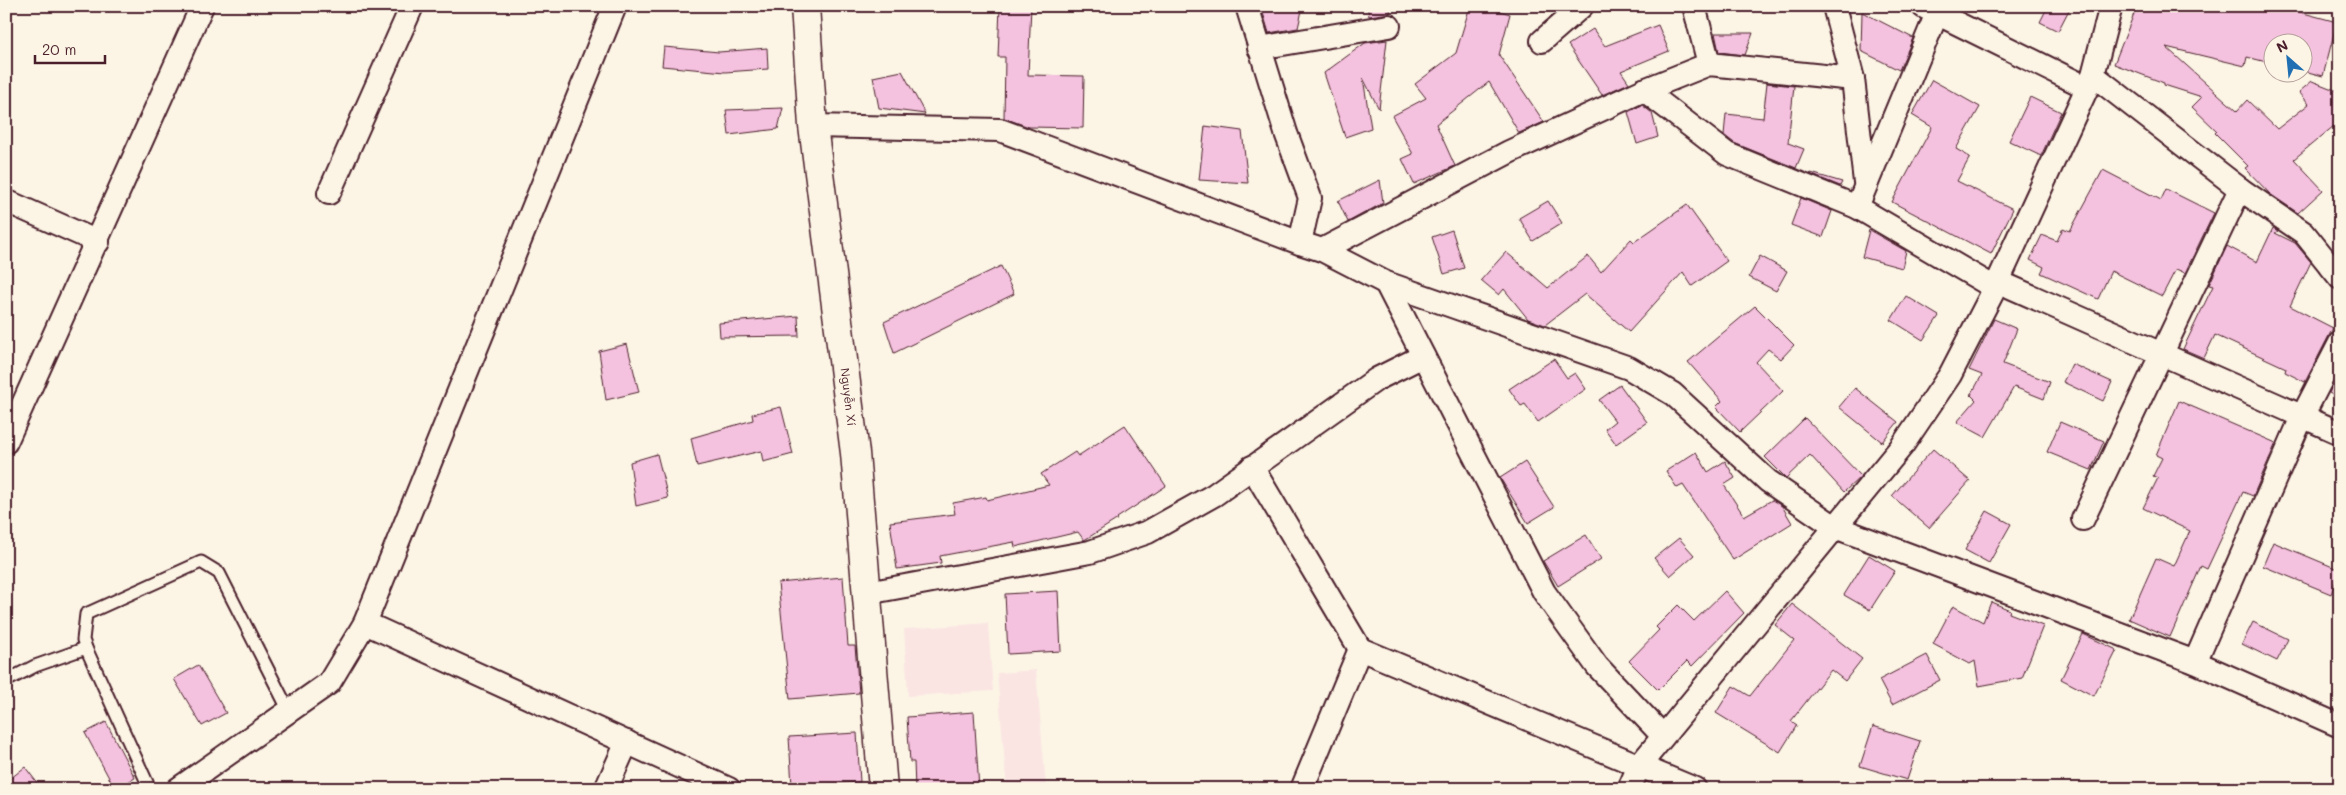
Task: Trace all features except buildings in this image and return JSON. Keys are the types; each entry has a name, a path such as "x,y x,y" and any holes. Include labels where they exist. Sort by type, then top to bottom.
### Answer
{"street":[{"path":"6,442 98,242 202,6"},
{"path":"329,192 412,6"},
{"path":"178,789 329,683 366,623 615,6"},
{"name":"Nguyễn Xí","path":"804,6 814,126 855,453 883,789"},
{"path":"1247,6 1259,48 1310,198 1300,243"},
{"path":"1542,41 1582,6"},
{"path":"1694,6 1709,64"},
{"path":"1834,6 1854,79 1866,183"},
{"path":"1630,789 1639,766 1902,446 1950,375 1996,284 2090,81 2111,6"},
{"path":"1857,206 1933,9 2090,81 2304,233 2340,278"},
{"path":"1259,48 1389,26"},
{"path":"1322,250 1509,152 1644,90 1709,64 1854,79"},
{"path":"1644,90 1727,154 1857,206 1996,284 2340,432"},
{"path":"814,126 1000,130 1322,250 1386,283 1629,368 1672,394 1768,481 1835,527 2337,717"},
{"path":"2083,519 2240,189"},
{"path":"6,201 98,242"},
{"path":"1386,283 1544,592 1597,666 1663,736"},
{"path":"2195,662 2302,417 2340,343"},
{"path":"867,592 1090,552 1148,532 1214,495 1377,379 1423,356"},
{"path":"1252,467 1360,649 1695,789"},
{"path":"366,623 730,789"},
{"path":"1302,789 1360,649"},
{"path":"606,789 626,742"}],"lane":[{"path":"150,789 83,640 86,614 201,562 219,574 289,711"},
{"path":"6,681 35,666 86,648"}],"shaded area":[{"path":"988,623 993,691 908,696 904,629"},
{"path":"1036,670 1046,786 1007,789 997,673"}]}
